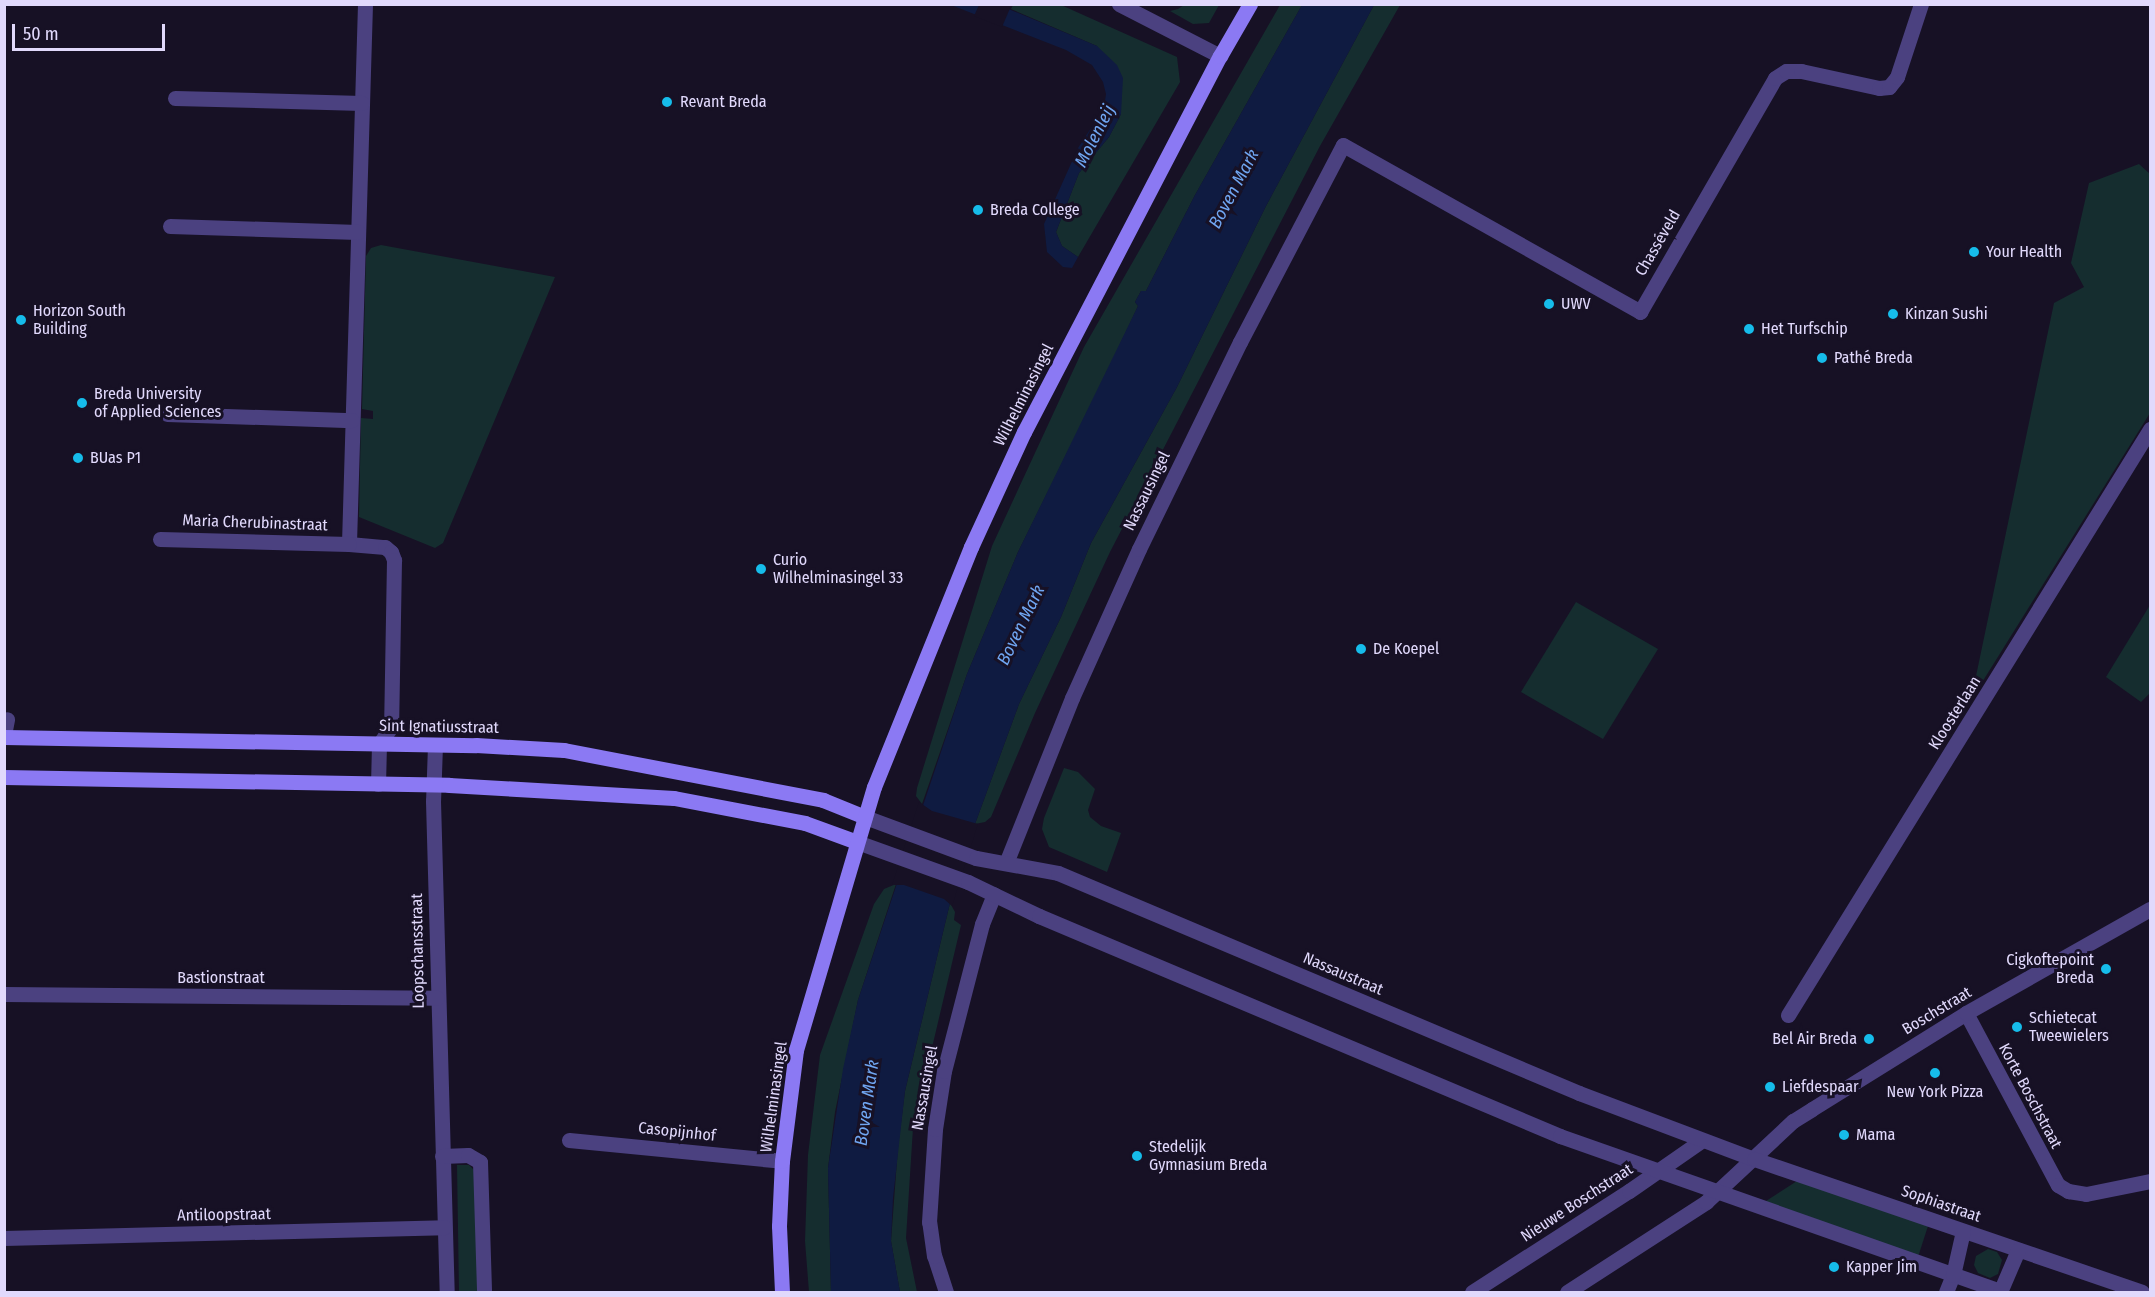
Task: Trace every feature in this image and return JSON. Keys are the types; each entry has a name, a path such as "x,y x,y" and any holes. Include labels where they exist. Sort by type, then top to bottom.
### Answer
{"main road":[{"name":"Wilhelminasingel","path":"782,1293 779,1226 782,1161 796,1050 874,787 971,547 1024,432 1220,56 1250,4"},
{"name":"Sint Ignatiusstraat","path":"4,736 435,745 576,751 823,800 865,817"},
{"path":"4,777 433,785 674,798 811,825 857,842"}],"street":[{"name":"Maria Cherubinastraat","path":"349,544 365,4"},
{"path":"1119,4 1220,56"},
{"name":"Chasséveld","path":"1343,145 1640,312 1775,78 1786,71 1801,71 1879,88 1889,87 1898,77 1921,4"},
{"path":"175,98 362,103"},
{"name":"Nassausingel","path":"1006,863 1072,698 1139,549 1240,342 1343,145"},
{"path":"170,226 358,232"},
{"path":"167,414 352,420"},
{"name":"Kloosterlaan","path":"1788,1015 2151,429"},
{"name":"Maria Cherubinastraat","path":"160,539 349,544 385,547 391,552 394,560 391,727 379,744 378,784"},
{"path":"4,736 7,719"},
{"name":"Loopschansstraat","path":"435,745 433,785 437,998 447,1293"},
{"name":"Nassaustraat","path":"865,817 976,858 1058,873 1579,1094 1728,1150"},
{"path":"857,842 968,882 1039,916 1560,1136 1717,1193 2002,1292 2018,1250"},
{"name":"Nassausingel","path":"946,1293 934,1256 929,1222 935,1129 944,1071 982,924 994,894"},
{"name":"Boschstraat","path":"1754,1159 1793,1121 1966,1013 2151,909"},
{"name":"Bastionstraat","path":"4,994 437,998"},
{"name":"Korte Boschstraat","path":"1966,1013 2054,1179 2068,1191 2092,1193 2151,1181"},
{"name":"Casopijnhof","path":"569,1140 782,1161"},
{"name":"Nieuwe Boschstraat","path":"1472,1293 1658,1172 1701,1141"},
{"name":"Sophiastraat","path":"1728,1150 2142,1293"},
{"path":"442,1156 468,1155 480,1162 484,1293"},
{"path":"1567,1293 1717,1193 1754,1159"},
{"name":"Antiloopstraat","path":"4,1238 444,1227"},
{"path":"1946,1293 1953,1275 1963,1231"}],"green space":[{"path":"1219,4 1209,23 1193,24 1170,11 1184,5"},
{"path":"1013,5 1061,5 1177,57 1180,82 1078,257 1062,246 1056,232 1079,173 1109,137 1121,114 1097,46 1011,9"},
{"path":"1280,5 1302,5 1195,195 1146,291 1141,291 1135,302 1138,306 1110,366 1018,552 967,674 922,804 916,796 917,788 992,546 1084,347"},
{"path":"1374,5 1400,5 1320,146 1110,552 1035,713 991,817 985,822 975,824 1019,704 1061,617 1091,543 1177,387 1266,206"},
{"path":"2139,164 2150,174 2150,413 1971,700 2054,303 2084,287 2071,263 2089,183"},
{"path":"381,245 555,277 443,543 435,548 359,517 361,418 373,419 373,411 362,409 366,256 371,248"},
{"path":"1576,602 1658,649 1603,739 1521,692"},
{"path":"2150,605 2150,693 2141,702 2106,677"},
{"path":"1064,768 1078,772 1095,789 1088,810 1090,817 1101,826 1121,833 1107,872 1049,847 1042,829 1044,818"},
{"path":"896,884 858,1000 835,1112 828,1168 831,1292 809,1292 805,1241 808,1155 820,1055 874,904 884,889"},
{"path":"950,903 955,912 954,920 961,925 913,1128 906,1238 917,1292 900,1292 891,1241 905,1091"},
{"path":"457,1165 469,1165 475,1171 479,1292 459,1292"},
{"path":"1797,1181 1928,1226 1918,1257 1763,1203"},
{"path":"1988,1249 1997,1252 2002,1260 1998,1274 1990,1278 1978,1273 1974,1265 1976,1256"}],"water":[{"name":"Molenleij","path":"951,5 999,5 1097,46 1117,65 1123,78 1121,114 1109,137 1079,173 1056,232 1062,246 1078,257 1072,268 1063,267 1047,252 1044,224 1078,148 1104,108 1106,94 1103,82 1092,65 1066,50"},
{"name":"Boven Mark","path":"1302,5 1374,5 1266,206 1177,387 1091,543 1061,617 1019,704 975,824 950,903 905,1091 893,1198 891,1241 900,1292 831,1292 828,1168 843,1069 858,1000 967,674 1018,552 1138,306 1135,302 1141,291 1146,291 1195,195"}],"pier":[{"path":"979,5 1011,6 1002,27 974,16"},
{"path":"919,802 932,811 978,824 952,906 944,899 904,885 892,885"}],"place":[{"name":"Revant Breda","path":"667,102"},
{"name":"Breda College","path":"978,210"},
{"name":"Your Health","path":"1974,252"},
{"name":"UWV","path":"1549,304"},
{"name":"Kinzan Sushi","path":"1893,314"},
{"name":"Horizon South Building","path":"21,320"},
{"name":"Het Turfschip","path":"1749,329"},
{"name":"Pathé Breda","path":"1822,358"},
{"name":"Breda University of Applied Sciences","path":"82,403"},
{"name":"BUas P1","path":"78,458"},
{"name":"Curio Wilhelminasingel 33","path":"761,569"},
{"name":"De Koepel","path":"1361,649"},
{"name":"Cigkoftepoint Breda","path":"2106,969"},
{"name":"Schietecat Tweewielers","path":"2017,1027"},
{"name":"Bel Air Breda","path":"1869,1039"},
{"name":"New York Pizza","path":"1935,1073"},
{"name":"Liefdespaar","path":"1770,1087"},
{"name":"Mama","path":"1844,1135"},
{"name":"Stedelijk Gymnasium Breda","path":"1137,1156"},
{"name":"Kapper Jim","path":"1834,1267"}]}
